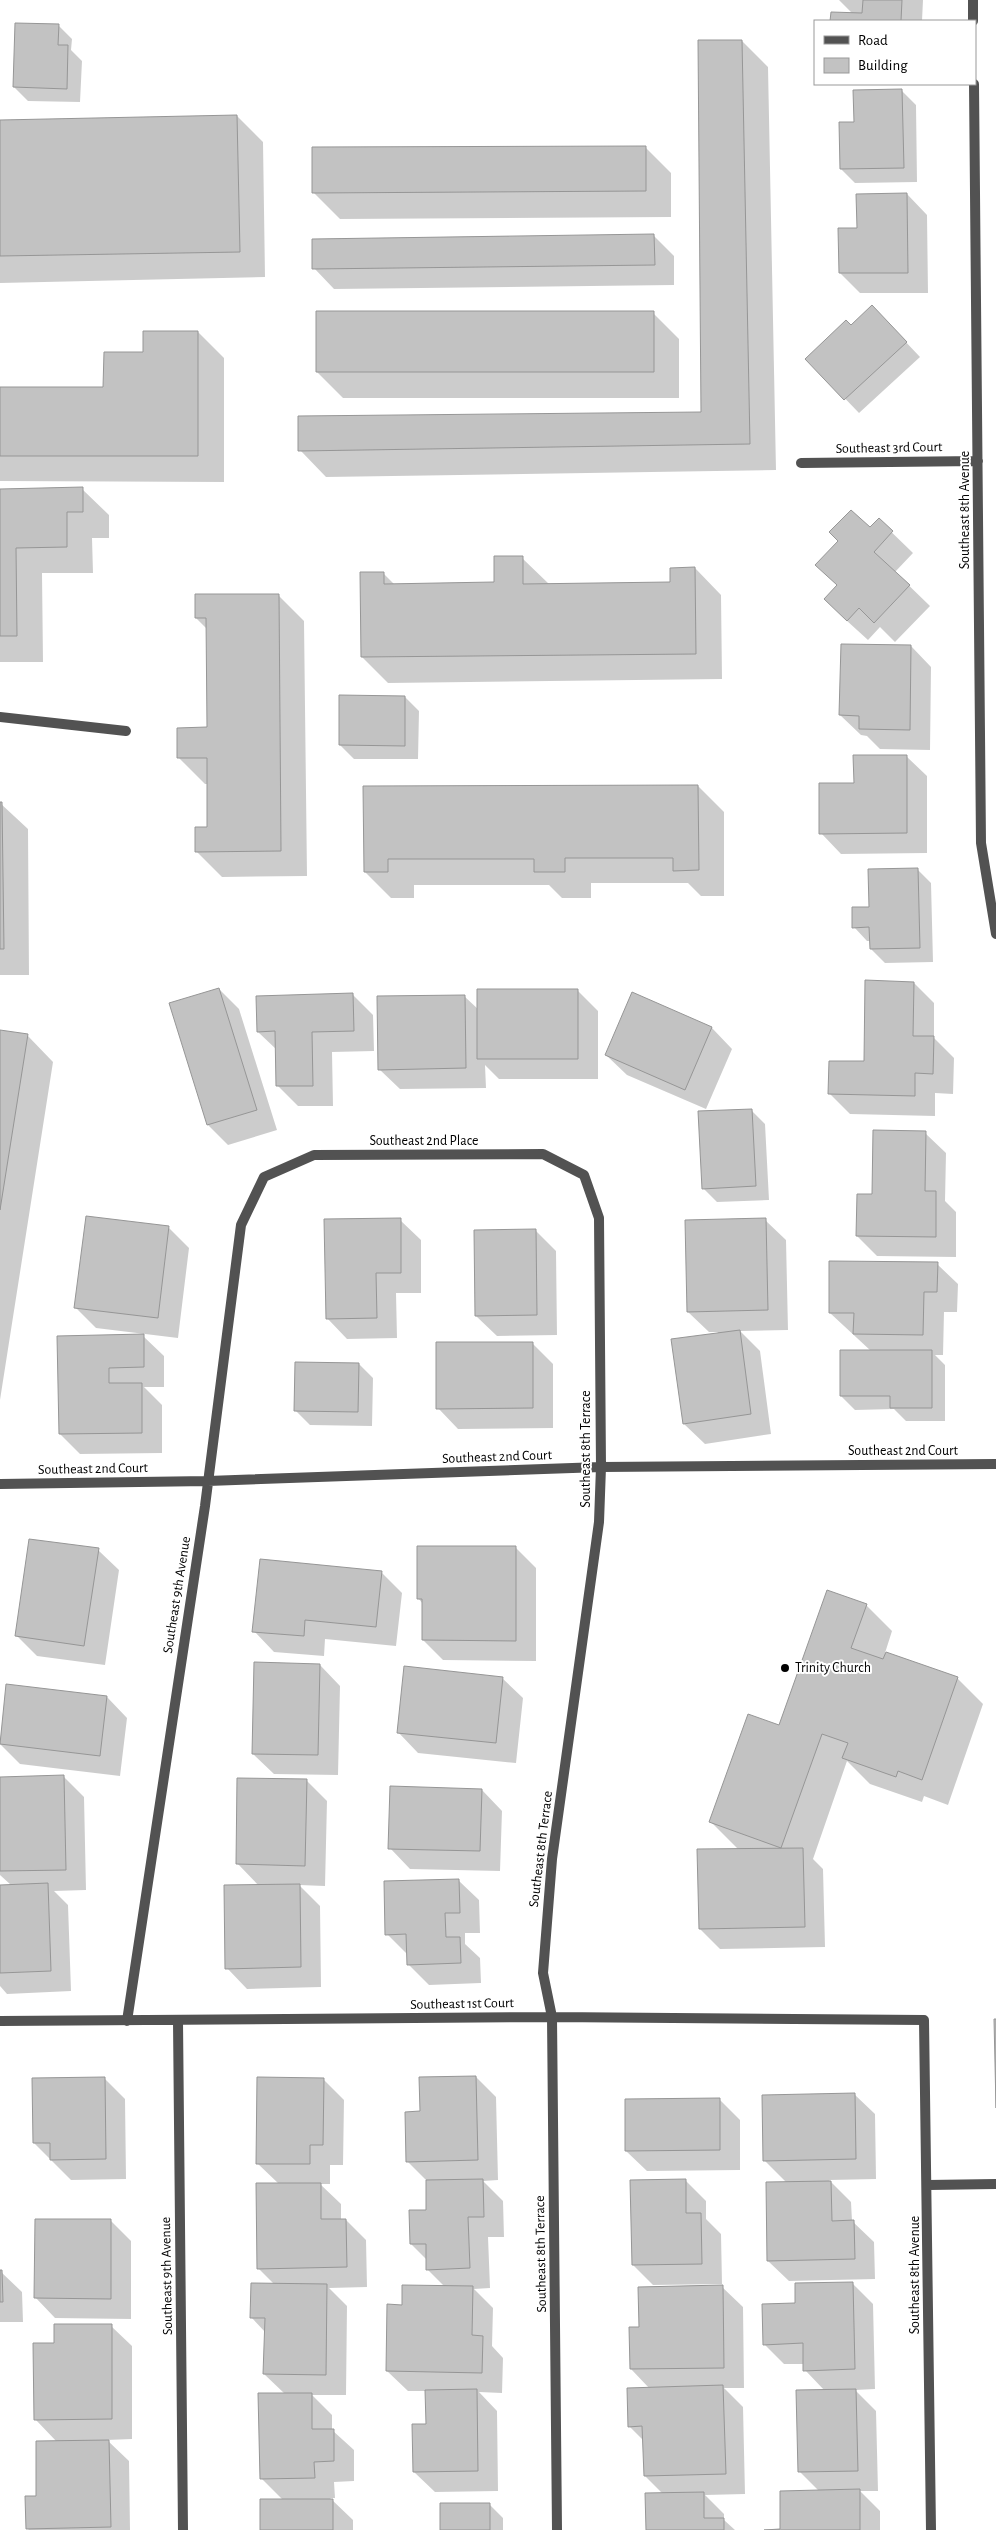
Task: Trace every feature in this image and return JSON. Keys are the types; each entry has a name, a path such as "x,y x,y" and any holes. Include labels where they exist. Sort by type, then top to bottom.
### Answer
{"street":[{"path":"973,0 973,20"},
{"name":"Southeast 8th Avenue","path":"974,85 981,842 996,934"},
{"name":"Southeast 3rd Court","path":"801,463 978,461"},
{"path":"0,717 126,731"},
{"name":"Southeast 2nd Place","path":"264,1177 314,1155 542,1154 584,1175"},
{"name":"Southeast 8th Terrace","path":"557,2530 552,2017 542,1973 552,1858 599,1522 601,1467 599,1218 584,1175"},
{"name":"Southeast 9th Avenue","path":"127,2021 208,1481 241,1225 264,1177"},
{"name":"Southeast 2nd Court","path":"0,1484 208,1481 601,1467 996,1464"},
{"name":"Southeast 1st Court","path":"0,2021 552,2017 924,2020"},
{"name":"Southeast 8th Avenue","path":"924,2020 928,2185 931,2530"},
{"name":"Southeast 9th Avenue","path":"178,2021 184,2530"},
{"path":"928,2185 996,2184"}],"building":[{"path":"863,0 902,0 901,20 830,20 831,12 862,13"},
{"path":"15,23 59,24 58,45 68,45 67,89 13,87"},
{"path":"698,40 742,40 750,444 298,451 298,416 701,412"},
{"path":"902,89 904,168 840,169 839,122 854,122 853,90"},
{"path":"237,115 240,252 0,256 0,120"},
{"path":"646,146 646,191 312,193 312,147"},
{"path":"907,193 908,273 839,273 838,228 857,228 856,194"},
{"path":"654,234 655,265 312,269 312,239"},
{"path":"872,305 907,342 844,400 805,359 846,320 851,325"},
{"path":"316,311 654,311 654,372 316,372"},
{"path":"143,331 198,331 198,456 0,456 0,387 103,387 104,352 143,352"},
{"path":"83,487 83,512 67,512 67,547 16,548 17,636 0,636 0,489"},
{"path":"851,510 870,527 879,518 893,531 874,552 910,585 874,623 859,608 847,621 824,599 837,585 815,565 838,541 829,532"},
{"path":"494,556 523,556 523,584 670,582 670,568 695,567 696,654 361,657 360,572 384,572 384,584 494,582"},
{"path":"195,594 279,594 281,851 195,852 195,827 207,827 207,758 177,758 177,728 207,727 206,618 195,618"},
{"path":"841,644 911,645 910,730 859,729 859,716 839,715"},
{"path":"339,695 405,696 405,746 339,745"},
{"path":"853,755 907,755 907,833 819,834 819,783 854,783"},
{"path":"698,785 699,870 673,871 673,858 565,858 565,872 534,872 534,859 388,859 388,872 364,872 363,786"},
{"path":"0,802 2,802 4,949 0,949"},
{"path":"918,868 920,948 870,949 869,927 852,928 852,907 869,907 868,869"},
{"path":"865,980 914,982 913,1036 934,1036 933,1074 915,1073 915,1096 828,1094 829,1061 864,1061"},
{"path":"219,988 257,1110 207,1125 169,1003"},
{"path":"477,989 578,989 578,1059 477,1059"},
{"path":"632,992 712,1027 685,1090 605,1055"},
{"path":"353,993 354,1031 312,1032 313,1086 276,1086 275,1031 257,1032 256,996"},
{"path":"465,995 466,1068 378,1070 377,996"},
{"path":"0,1030 28,1034 0,1210"},
{"path":"752,1109 756,1186 702,1189 698,1111"},
{"path":"873,1130 926,1131 925,1191 936,1191 936,1237 856,1236 857,1194 872,1194"},
{"path":"86,1216 169,1226 158,1318 74,1308"},
{"path":"401,1218 401,1273 376,1273 377,1318 326,1319 324,1219"},
{"path":"766,1218 768,1310 687,1312 685,1220"},
{"path":"536,1229 537,1315 475,1316 474,1230"},
{"path":"829,1261 938,1262 937,1292 924,1292 923,1335 853,1334 854,1313 829,1313"},
{"path":"740,1330 751,1414 683,1424 671,1339"},
{"path":"144,1334 144,1367 109,1368 109,1383 142,1383 142,1433 59,1434 57,1336"},
{"path":"436,1342 533,1342 533,1408 436,1409"},
{"path":"840,1350 932,1350 932,1408 890,1408 890,1396 840,1396"},
{"path":"295,1362 359,1363 358,1412 294,1411"},
{"path":"29,1539 99,1548 84,1646 15,1636"},
{"path":"417,1546 516,1546 516,1641 422,1640 422,1599 417,1599"},
{"path":"260,1559 382,1571 376,1627 305,1620 304,1636 252,1632"},
{"path":"827,1590 867,1604 851,1648 883,1659 886,1652 958,1677 922,1780 898,1771 896,1777 842,1758 848,1743 822,1734 781,1848 709,1822 748,1714 779,1725"},
{"path":"254,1662 320,1664 318,1755 252,1754"},
{"path":"404,1666 503,1677 496,1743 397,1733"},
{"path":"6,1684 107,1696 100,1756 0,1744"},
{"path":"64,1775 66,1870 0,1871 0,1777"},
{"path":"237,1778 307,1779 305,1866 236,1864"},
{"path":"390,1786 482,1789 480,1851 388,1849"},
{"path":"803,1848 805,1927 699,1929 697,1849"},
{"path":"459,1879 460,1913 445,1913 446,1937 460,1937 461,1963 407,1965 406,1934 385,1935 384,1881"},
{"path":"48,1883 51,1971 0,1973 0,1885"},
{"path":"300,1884 301,1967 225,1969 224,1885"},
{"path":"994,2019 996,2019 996,2108"},
{"path":"476,2076 478,2160 406,2162 405,2112 420,2111 419,2077"},
{"path":"105,2077 106,2159 50,2160 50,2143 33,2143 32,2078"},
{"path":"257,2077 324,2078 323,2145 310,2145 310,2164 256,2164"},
{"path":"855,2093 856,2159 763,2161 762,2095"},
{"path":"720,2098 720,2150 625,2151 625,2099"},
{"path":"483,2179 484,2217 468,2217 470,2268 426,2270 426,2244 410,2244 409,2210 426,2210 426,2180"},
{"path":"686,2179 686,2213 701,2213 702,2264 632,2265 630,2180"},
{"path":"831,2181 832,2221 854,2220 855,2259 767,2261 766,2182"},
{"path":"256,2183 321,2183 321,2219 346,2219 347,2267 257,2269"},
{"path":"35,2219 111,2219 111,2299 34,2298"},
{"path":"0,2270 2,2270 3,2302 0,2302"},
{"path":"853,2282 855,2369 803,2371 803,2343 763,2345 762,2304 795,2303 795,2283"},
{"path":"251,2283 327,2284 326,2375 263,2374 265,2318 250,2318"},
{"path":"402,2285 473,2286 472,2335 483,2336 482,2373 386,2371 387,2304 402,2305"},
{"path":"723,2285 724,2368 630,2369 629,2327 639,2327 638,2287"},
{"path":"54,2324 112,2324 112,2419 34,2420 33,2343 54,2343"},
{"path":"723,2385 726,2474 644,2476 642,2426 628,2427 627,2388"},
{"path":"477,2389 478,2471 413,2472 412,2424 426,2424 425,2390"},
{"path":"856,2389 858,2471 798,2472 796,2390"},
{"path":"258,2393 312,2393 312,2429 334,2429 334,2461 314,2462 315,2478 260,2479"},
{"path":"109,2440 111,2527 26,2529 25,2496 36,2496 36,2441"},
{"path":"860,2489 860,2530 764,2530 780,2529 780,2491"},
{"path":"704,2492 704,2518 724,2518 724,2530 646,2530 645,2493"},
{"path":"260,2499 333,2499 333,2530 260,2530"},
{"path":"440,2503 490,2503 490,2530 440,2530"}],"place":[{"name":"Trinity Church","path":"785,1668"}]}
